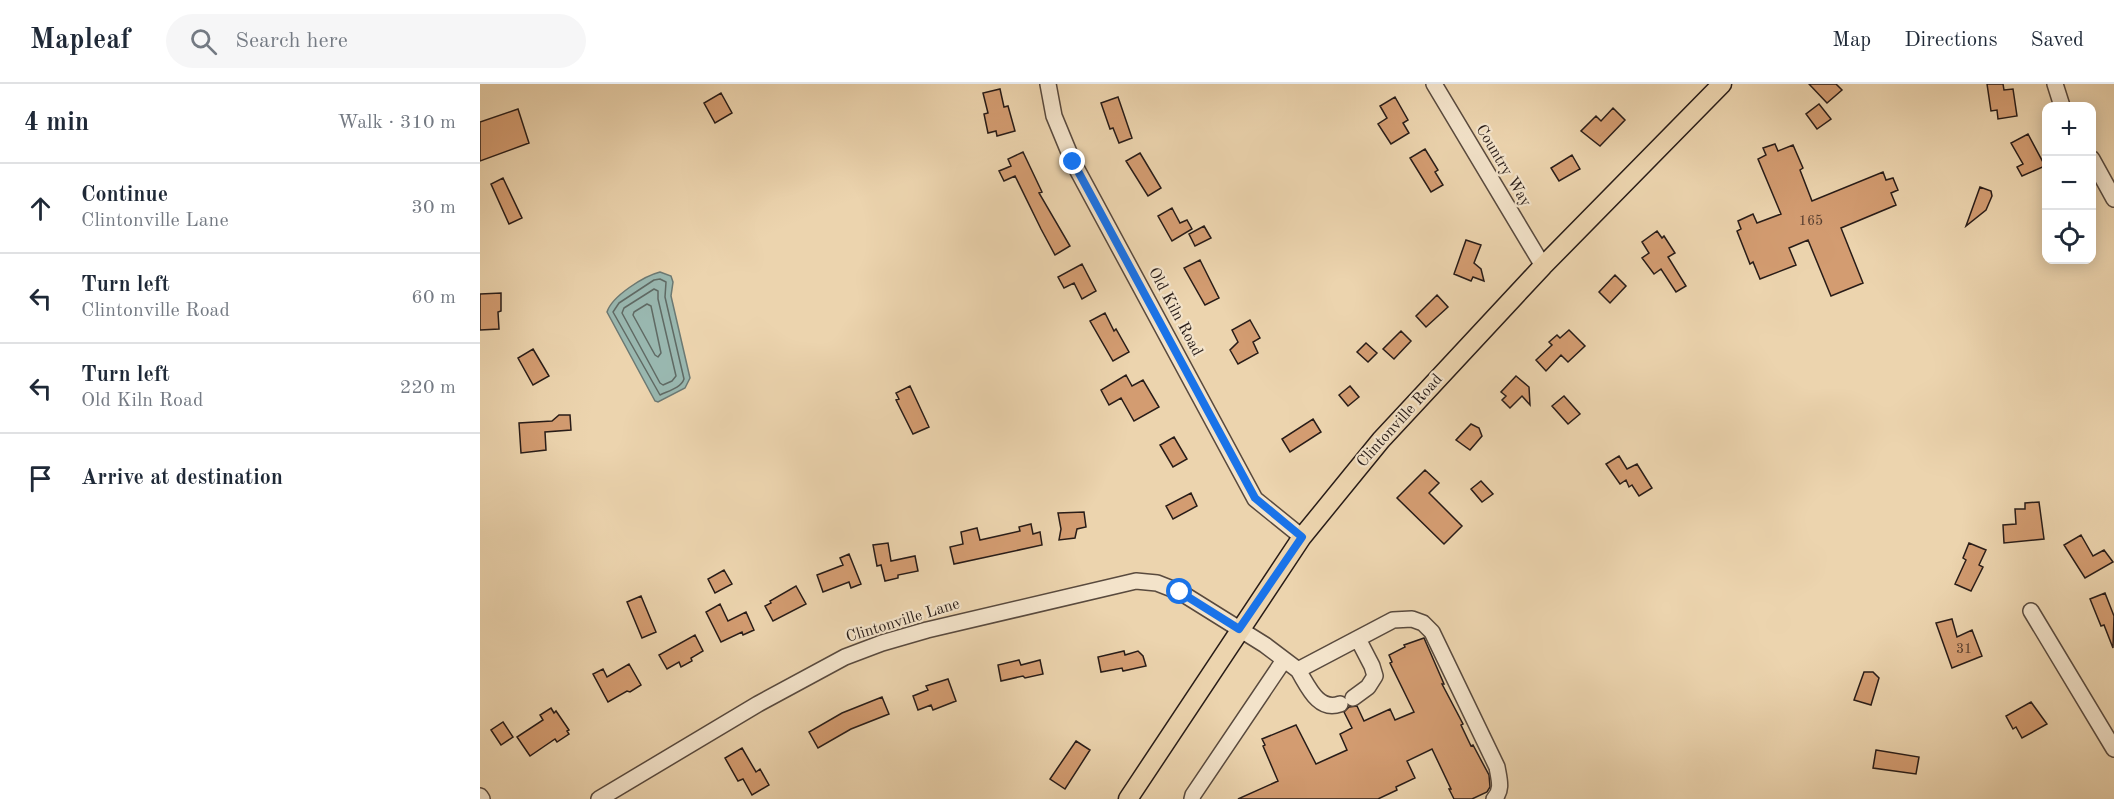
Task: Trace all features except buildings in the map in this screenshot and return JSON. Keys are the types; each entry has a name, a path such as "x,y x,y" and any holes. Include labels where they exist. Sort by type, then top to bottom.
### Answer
{"main road":[{"name":"Clintonville Road","path":"1128,799 1302,537 1381,440 1544,266 1722,84"}],"street":[{"name":"Old Kiln Road","path":"1048,84 1054,116 1073,162 1255,498 1302,537"},
{"name":"Country Way","path":"1434,84 1544,266"},
{"path":"2055,84 2061,102"},
{"path":"2096,168 2114,199"},
{"name":"Clintonville Lane","path":"599,799 809,676 846,657 882,643 927,630 1136,581 1157,583 1180,592 1265,645 1298,669"},
{"path":"2031,611 2114,749"},
{"path":"1358,639 1372,666 1374,676 1368,687 1347,701 1332,707 1323,704 1314,695 1298,669 1394,620 1412,619 1423,623 1432,632 1497,767 1500,786 1494,799"},
{"path":"1192,799 1284,660"}],"water":[{"path":"660,272 671,276 673,282 671,296 690,378 685,388 658,402 655,401 607,312 622,293"}],"route":[{"path":"1073,162 1255,498 1302,537 1239,629 1180,592"}]}
